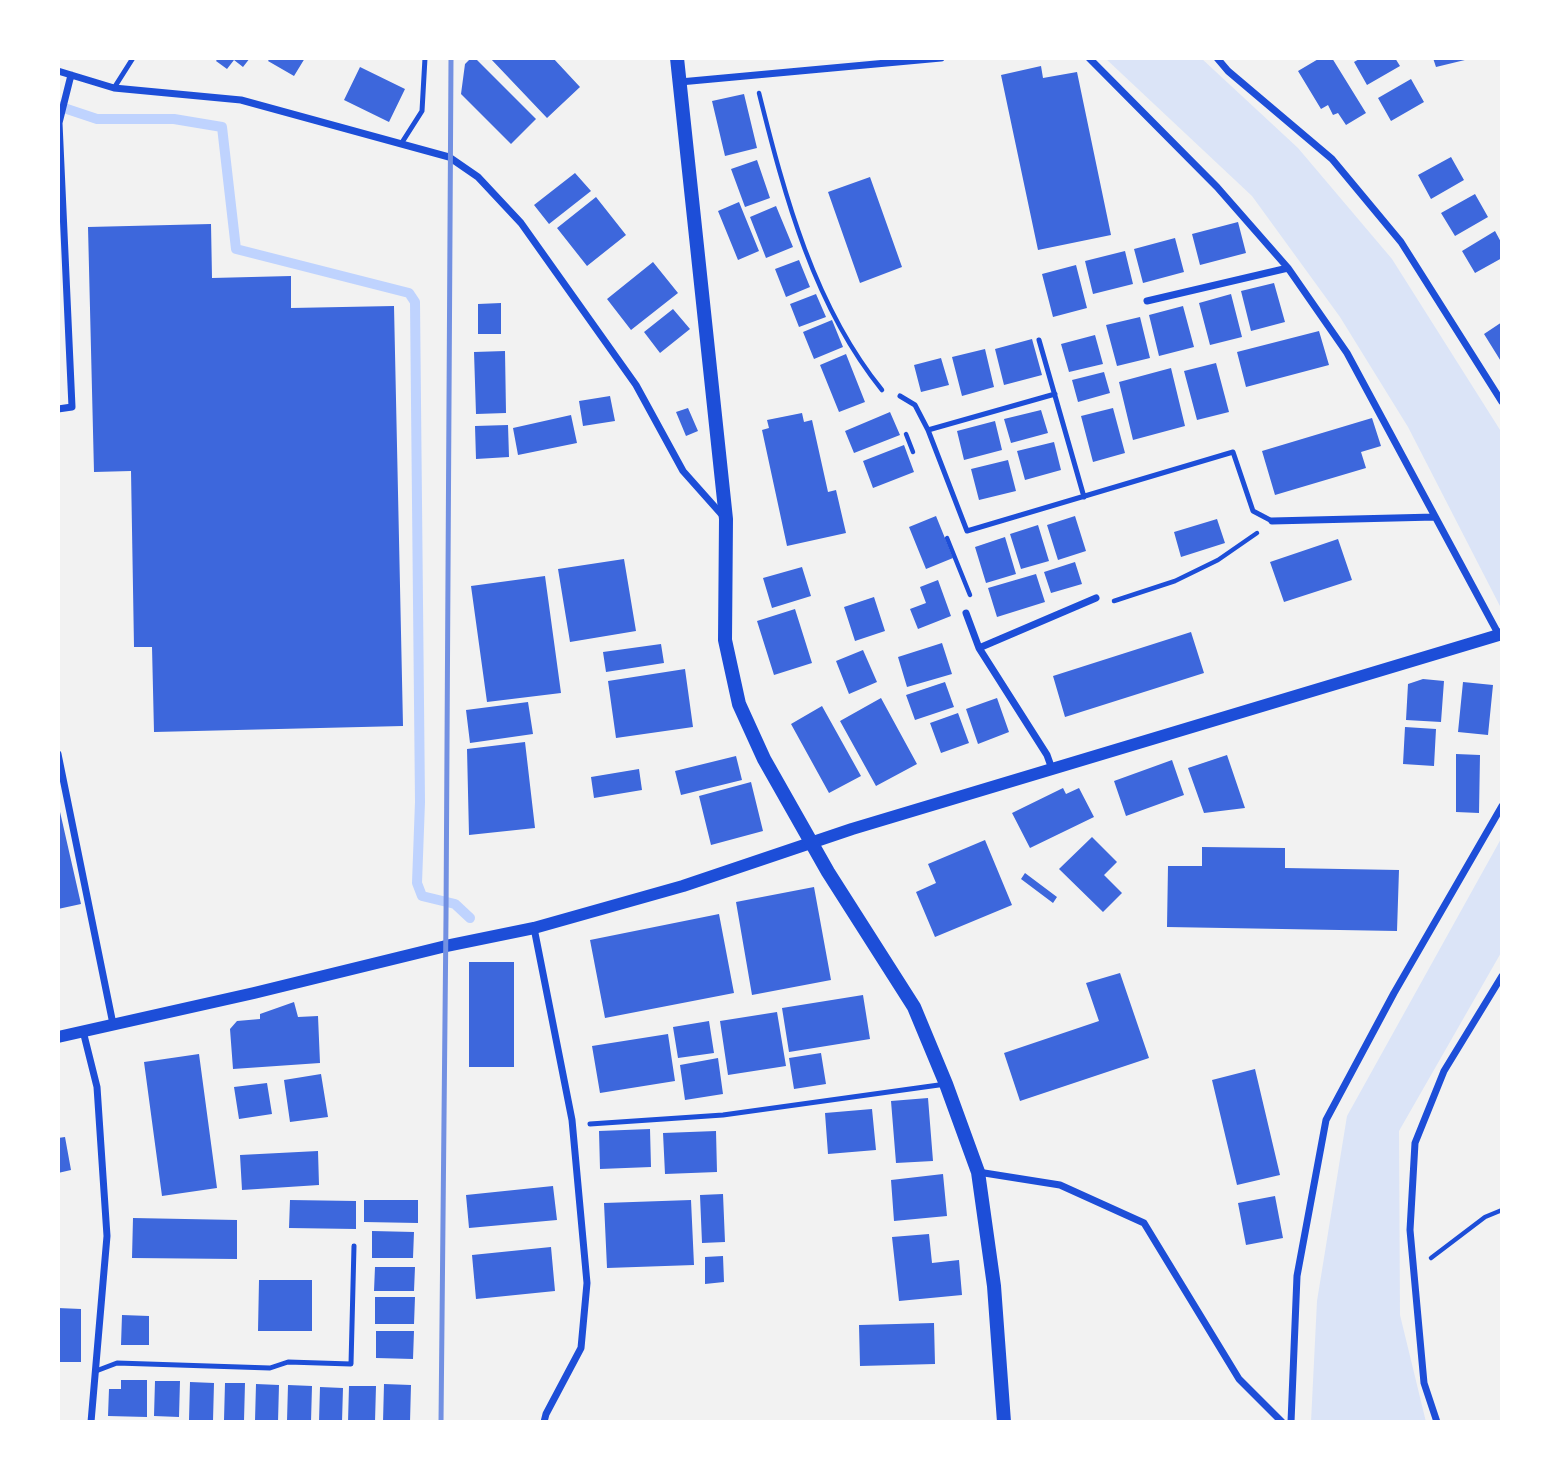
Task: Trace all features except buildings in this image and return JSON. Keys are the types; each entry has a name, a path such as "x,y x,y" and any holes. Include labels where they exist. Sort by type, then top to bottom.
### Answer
{"main road":[{"path":"677,58 726,519 725,640 739,704 764,759 811,842 914,1007 946,1084 978,1172 995,1286 1004,1422"}],"street":[{"path":"680,82 941,58"},
{"path":"58,1037 534,928 683,886 811,842 1052,769 1501,637 1347,353 1288,268 1217,187 1089,58"},
{"path":"1217,58 1228,71 1332,159 1401,242 1502,402"},
{"path":"58,71 114,88 241,100 449,157 478,177 521,223 636,385 683,471 726,519"},
{"path":"58,409 72,407 59,123 71,75"},
{"path":"1147,301 1288,268"},
{"path":"1272,521 1435,517"},
{"path":"979,648 1096,598"},
{"path":"966,613 979,648 1047,755 1052,769"},
{"path":"58,754 113,1024"},
{"path":"1291,1422 1297,1276 1326,1120 1394,993 1502,806"},
{"path":"534,928 572,1120 587,1283 581,1348 544,1422"},
{"path":"1437,1422 1424,1383 1413,1272 1410,1230 1415,1143 1444,1071 1502,976"},
{"path":"83,1031 97,1087 107,1236 91,1422"},
{"path":"978,1172 1060,1185 1144,1223 1239,1379 1282,1422"}],"lane":[{"path":"114,88 133,58"},
{"path":"401,144 422,111 425,58"},
{"path":"1039,340 1084,497"},
{"path":"928,430 1055,394"},
{"path":"900,396 915,405 928,430 967,531 1233,452 1253,511 1272,521"},
{"path":"590,1124 723,1115 946,1084"},
{"path":"96,1371 117,1363 270,1368 288,1362 351,1364 354,1246"}],"path":[{"path":"755,76 780,173 806,252 832,314 850,346 888,397"},
{"path":"904,429 914,454"},
{"path":"1096,598 1112,601 1175,581 1218,560 1272,521"},
{"path":"943,528 972,603 966,613"},
{"path":"1413,1272 1485,1217 1502,1210"}],"shaded area":[{"path":"1105,58 1201,58 1298,148 1392,259 1502,433 1502,610 1408,427 1340,317 1252,196"},
{"path":"1502,837 1502,951 1399,1131 1400,1315 1426,1422 1311,1422 1317,1301 1347,1116"}],"waterway":[{"path":"58,106 97,119 174,119 222,127 236,249 409,293 415,302 420,802 417,883 422,896 455,904 470,918"}],"railway":[{"path":"441,1422 451,58"}]}
